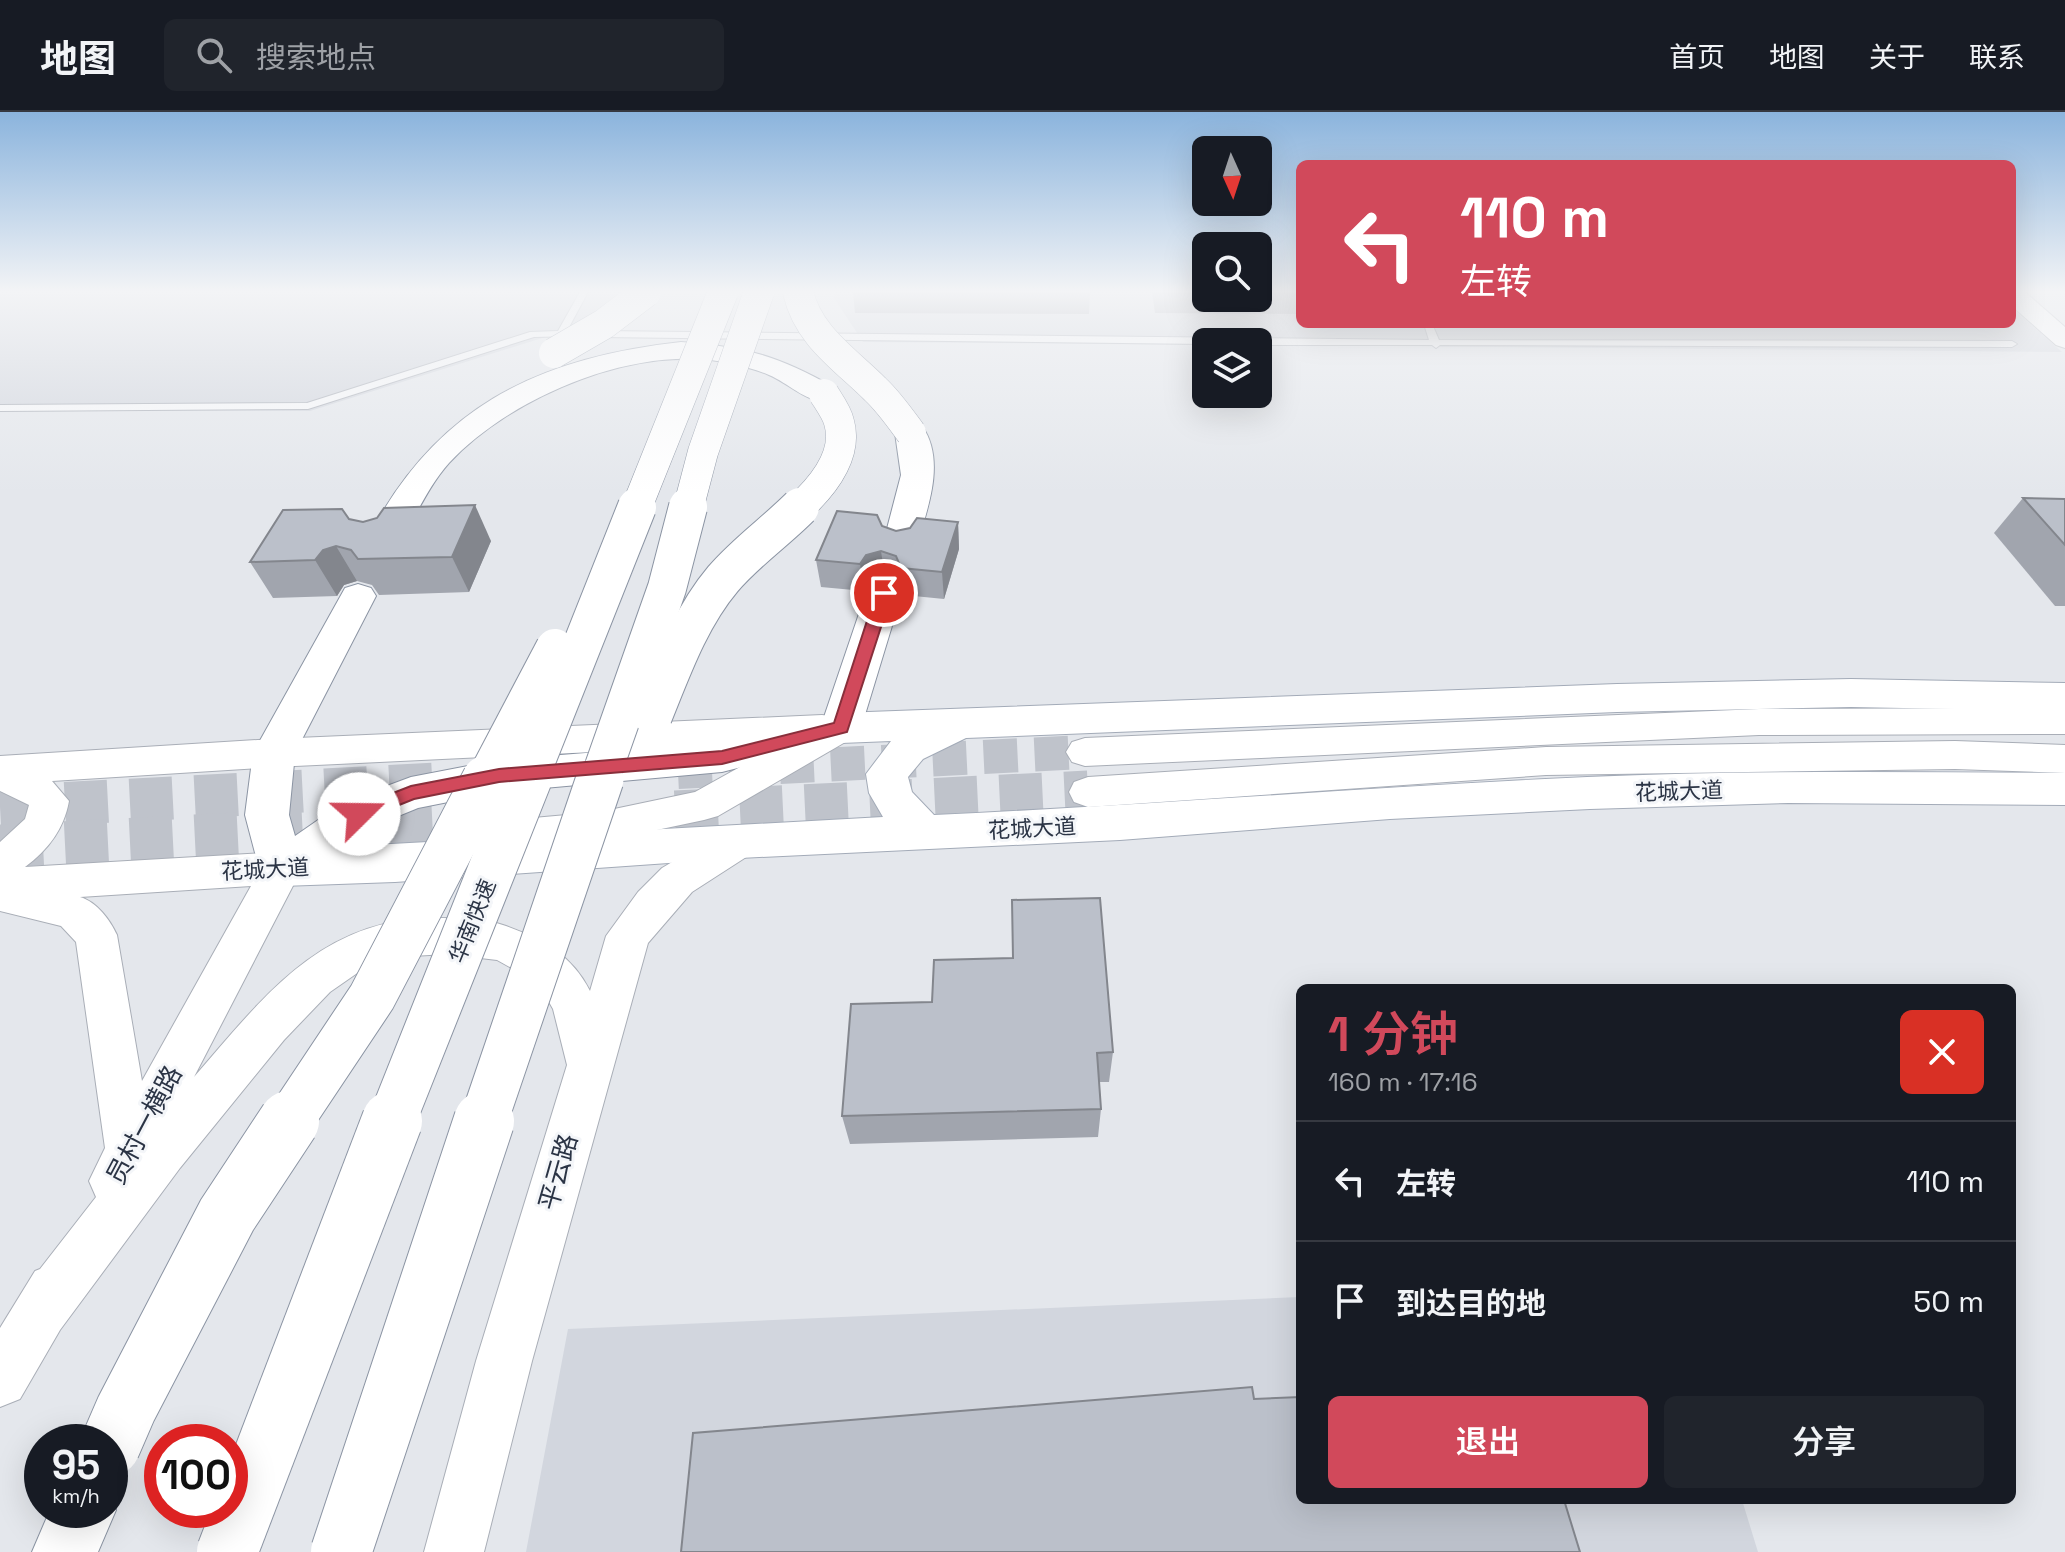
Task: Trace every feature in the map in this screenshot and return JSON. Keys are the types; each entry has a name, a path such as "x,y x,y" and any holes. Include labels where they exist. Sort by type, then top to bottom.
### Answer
{"main road":[{"path":"533,359 436,423 413,445 395,467 387,491 387,534 420,478 445,449 508,402 577,369 627,359"},
{"name":"华南快速","path":"227,1552 382,1146 696,359"},
{"path":"341,1552 545,936 667,588 703,452 735,359"},
{"path":"545,936 605,836 682,642 722,579 747,553 820,490 835,467 841,448 836,408 824,394 801,377 775,365 745,359"},
{"path":"843,359 883,397 911,433 919,456 914,498 900,544"},
{"path":"120,1424 227,1215 372,997 524,703 644,489"},
{"path":"841,728 884,593"},
{"path":"358,596 274,753 267,815 282,868 359,814 411,793 499,776 722,757 841,728 1648,697 1851,693 2065,697"},
{"path":"927,834 893,800 887,787 887,774 908,748 929,737 968,725"},
{"name":"花城大道","path":"282,868 409,863 740,841 927,834 1590,793 1788,787 2065,789"},
{"path":"65,1552 75,1528"}],"street":[{"path":"1085,752 1743,722 2065,721"},
{"path":"0,773 274,753 841,728"},
{"path":"282,868 350,848 600,827 704,805 841,728"},
{"name":"花城大道","path":"1088,792 1546,761 1955,755 2065,759"},
{"path":"0,773 37,790 49,801 48,816 38,832 0,863"},
{"name":"平云路","path":"454,1552 589,1062 628,936 677,880 740,841"},
{"name":"花城大道","path":"0,885 282,868"},
{"name":"员村一横路","path":"0,1379 42,1311 130,1152 282,868"},
{"path":"0,897 45,903 74,912 96,935 130,1152"},
{"path":"42,1311 176,1132 293,996 330,967 370,946 404,939 454,936 492,939 516,947 558,979 568,992 589,1062"}],"lane":[{"path":"0,408 308,406 454,359"}],"shaded area":[{"path":"0,359 475,359 310,411 0,409"},
{"path":"1296,1297 1296,1504 1743,1504 1758,1552 526,1552 568,1329"}],"building":[{"path":"2023,498 2065,499 2065,545"},
{"path":"475,505 452,557 358,559 351,550 336,546 323,550 315,560 250,562 283,510 342,509 349,519 363,522 377,518 384,508"},
{"path":"837,511 877,515 882,526 896,531 910,528 917,518 958,522 942,572 901,568 896,556 881,551 866,555 860,564 816,560"},
{"path":"1100,898 1113,1052 1097,1053 1101,1109 842,1116 851,1004 932,1002 934,960 1013,958 1012,900"},
{"path":"1252,1387 1254,1399 1296,1397 1296,1504 1565,1504 1580,1552 681,1552 693,1433"}],"tunnel":[{"path":"678,772 1085,752"},
{"path":"0,807 438,784"},
{"path":"675,812 1088,792"},
{"path":"0,846 491,821"}],"route":[{"path":"359,814 411,793 499,776 722,757 841,728 884,593"}]}
